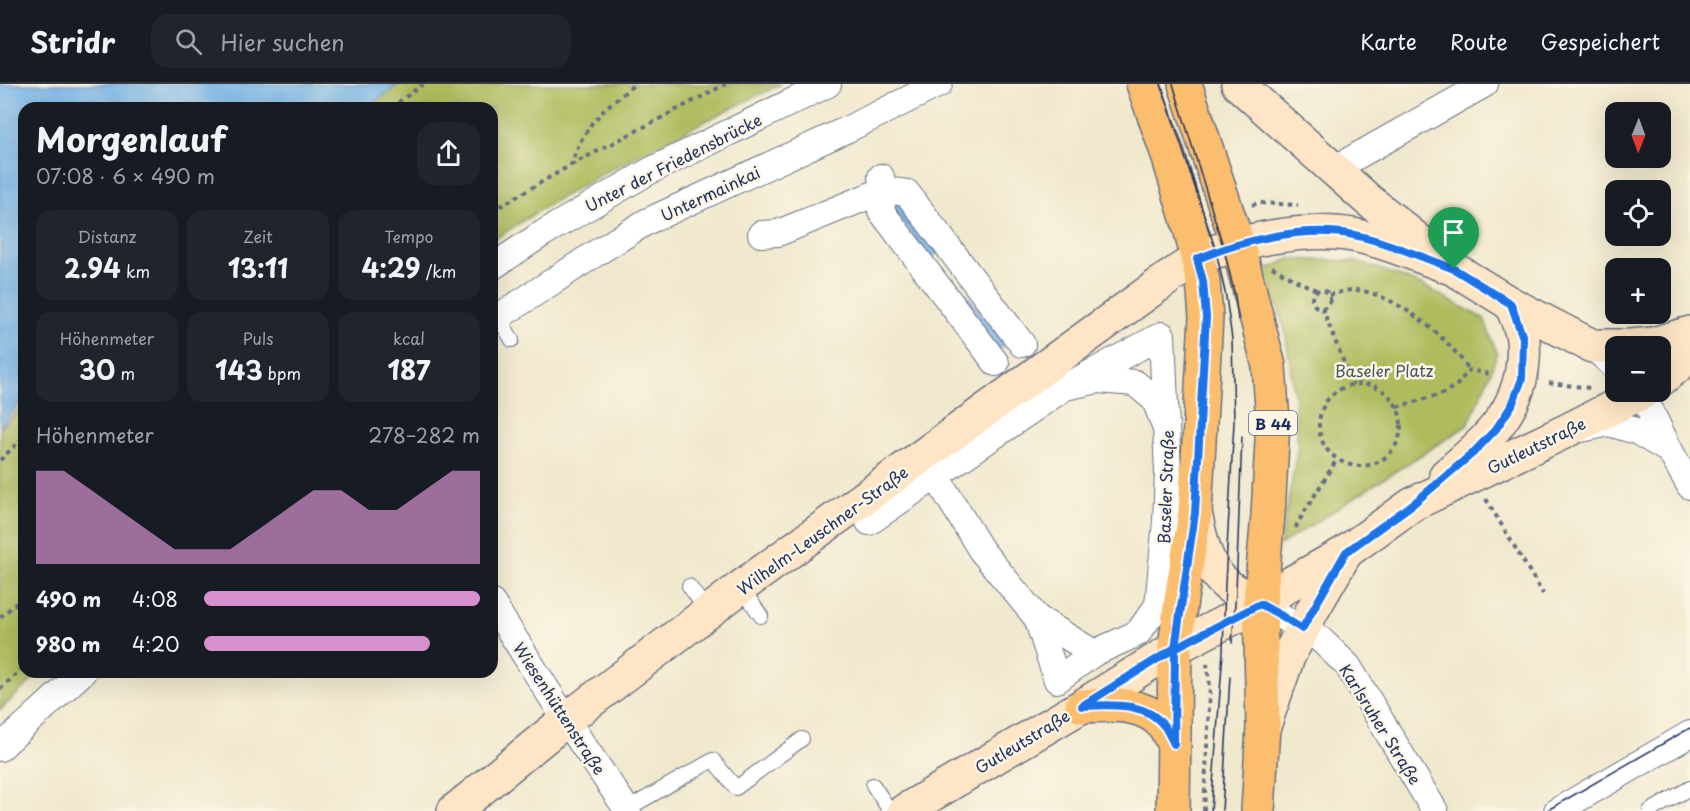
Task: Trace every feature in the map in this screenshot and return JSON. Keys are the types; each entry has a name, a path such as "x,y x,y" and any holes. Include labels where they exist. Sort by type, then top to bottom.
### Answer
{"main road":[{"path":"1143,84 1167,152 1203,281 1206,317 1195,513 1206,557 1212,569 1225,584 1260,604"},
{"name":"B 44","path":"1185,84 1238,245 1269,366 1273,422 1260,604 1263,727 1258,811"},
{"path":"1238,84 1374,205 1454,269 1511,304 1592,346 1653,344 1690,333"},
{"path":"1197,259 1258,240 1322,232 1353,235 1394,246 1454,269"},
{"name":"Wilhelm-Leuschner-Straße","path":"454,811 566,720 741,587 1197,259"},
{"path":"1413,504 1473,453 1496,429 1512,405 1522,379 1523,338 1511,304"},
{"name":"Gutleutstraße","path":"1671,370 1690,356"},
{"name":"Gutleutstraße","path":"904,811 1175,648 1260,604 1346,552 1413,504 1621,402"},
{"name":"Baseler Straße","path":"1173,811 1175,648 1195,513"},
{"path":"1263,727 1288,657 1346,552"},
{"path":"1082,706 1127,705 1140,709 1153,716 1164,726 1174,744"}],"street":[{"name":"Unter der Friedensbrücke","path":"498,263 550,228 648,172 828,84"},
{"name":"Untermainkai","path":"498,317 646,222 848,129 939,84"},
{"path":"1334,169 1485,84"},
{"path":"882,193 935,286 996,363"},
{"path":"761,234 778,233 882,193 907,194 1022,344"},
{"path":"935,286 962,264"},
{"name":"Wilhelm-Leuschner-Straße","path":"869,522 933,472 1065,387 1162,335"},
{"name":"Baseler Straße","path":"1099,657 1138,637 1158,605 1168,473 1162,335"},
{"path":"1592,346 1605,358"},
{"name":"Wilhelm-Leuschner-Straße","path":"1065,387 1098,380 1135,383 1155,400 1167,430"},
{"path":"1651,402 1670,451 1690,486"},
{"path":"1564,432 1609,423 1636,431 1670,451"},
{"path":"933,472 981,550 1037,618 1099,657 1057,680 1037,618"},
{"name":"Karlsruher Straße","path":"1260,604 1320,639 1348,666 1435,811"},
{"name":"Wiesenhüttenstraße","path":"498,612 566,720 628,810"},
{"path":"0,748 76,678"},
{"path":"1557,811 1690,734"}],"lane":[{"path":"498,323 512,340"},
{"path":"689,586 708,612"},
{"path":"741,587 761,616"},
{"path":"628,810 713,760 736,788 802,739"},
{"path":"873,785 890,811"},
{"path":"1650,811 1690,788"}],"path":[{"path":"399,102 423,84"},
{"path":"571,165 591,123 635,84"},
{"path":"498,208 571,165 726,84"},
{"path":"1268,260 1272,267 1295,280 1319,291 1325,291 1329,295 1329,304 1326,307 1317,307 1312,301 1313,295 1319,291"},
{"path":"1329,295 1355,290 1379,296 1407,309 1455,351 1469,370 1490,374"},
{"path":"1322,308 1353,385"},
{"path":"1397,407 1442,394 1457,385 1469,370"},
{"path":"1549,383 1598,389"},
{"path":"1361,384 1375,387 1388,395 1397,407 1401,424 1398,442 1387,456 1371,464 1363,466 1337,459 1321,439 1319,420 1323,407 1331,396 1341,389 1361,384"},
{"path":"0,460 18,443"},
{"path":"1296,533 1297,524 1337,459"},
{"path":"1484,496 1543,594"},
{"path":"0,617 18,602"},
{"path":"1204,811 1210,686 1207,664"},
{"path":"0,689 18,672"}],"green space":[{"path":"399,84 781,84 670,138 562,197 498,237 498,102 375,102"},
{"name":"Baseler Platz","path":"1289,259 1353,261 1424,286 1484,319 1497,353 1468,425 1280,545 1298,447 1294,394 1285,330 1265,271"},
{"path":"18,411 18,678 35,678 0,710 0,429"}],"water":[{"path":"0,84 399,84 375,102 18,102 18,406 0,427"},
{"path":"899,201 938,253 931,258 891,207"},
{"path":"966,293 1005,344 998,350 958,299"}],"tram line":[{"path":"1161,84 1216,251 1232,339 1234,422 1223,652 1211,811"},
{"path":"1173,84 1224,249 1238,320"},
{"path":"1232,643 1242,437"},
{"path":"1222,811 1230,676"},
{"path":"1546,811 1690,728"}],"route":[{"path":"1454,269 1394,246 1353,235 1322,232 1258,240 1197,259 1203,281 1206,317 1195,513 1175,648 1174,744 1164,726 1153,716 1140,709 1127,705 1082,706 1175,648 1260,604 1302,629 1346,552 1413,504 1473,453 1496,429 1512,405 1522,379 1523,338 1511,304 1454,269"}]}
